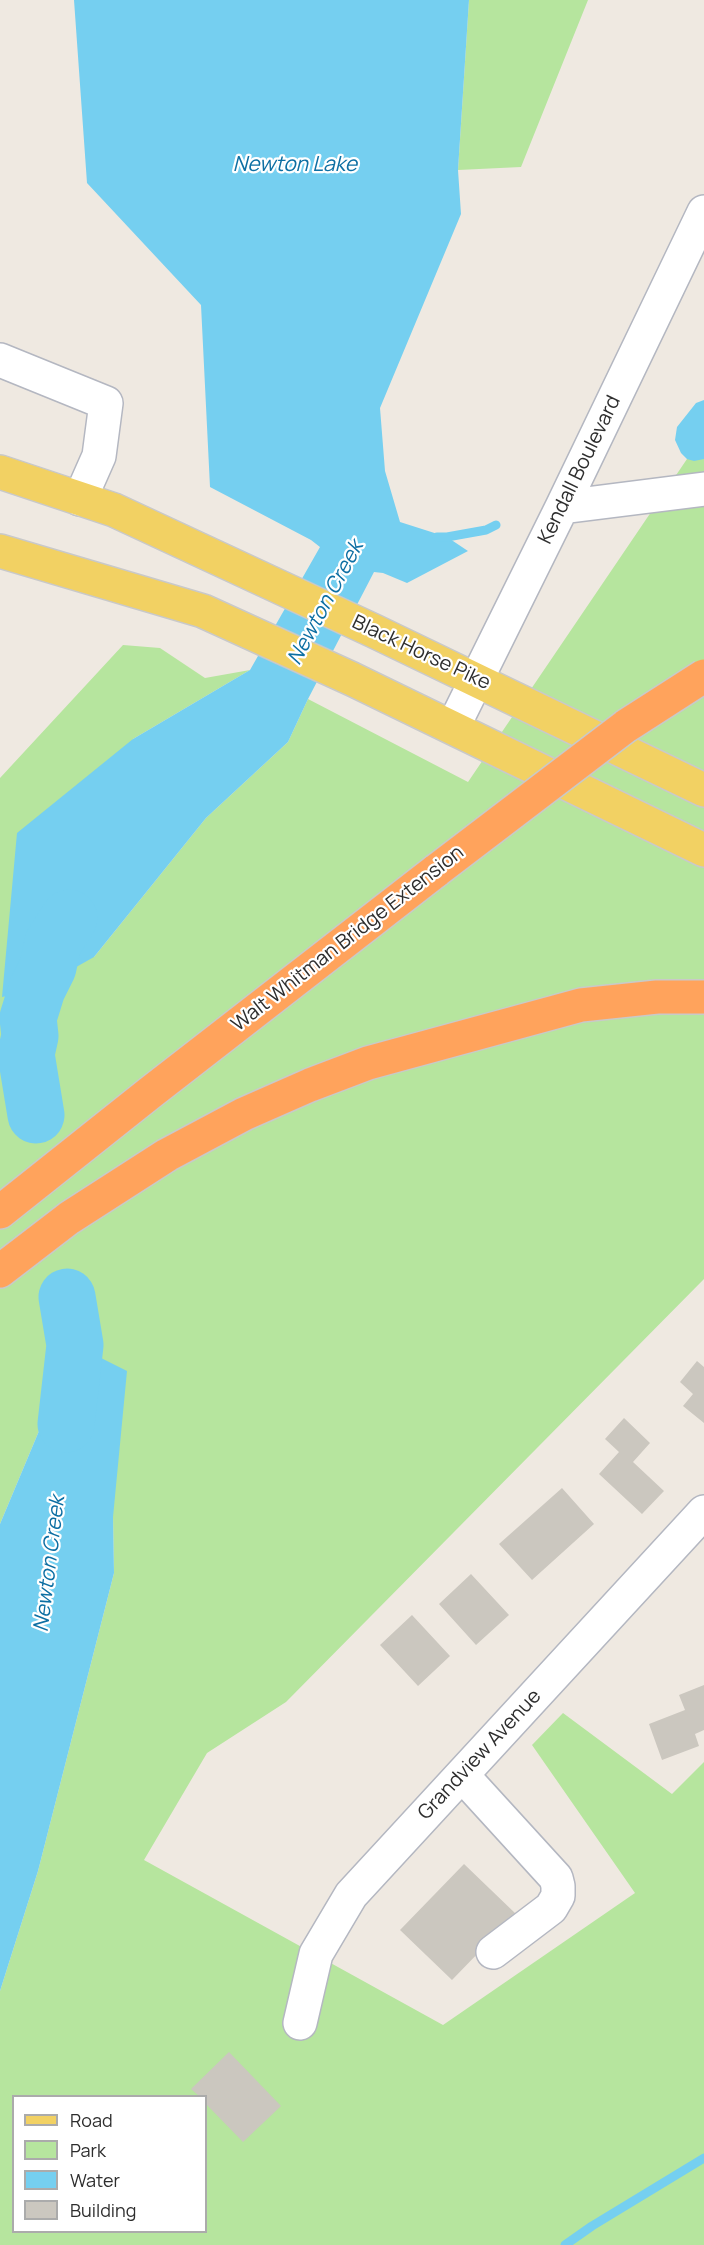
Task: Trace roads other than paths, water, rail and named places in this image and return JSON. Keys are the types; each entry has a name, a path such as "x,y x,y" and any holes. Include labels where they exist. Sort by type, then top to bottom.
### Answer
{"highway":[{"name":"Walt Whitman Bridge Extension","path":"0,1212 151,1092 626,726 704,676"},
{"path":"0,1271 69,1218 167,1155 244,1114 310,1085 368,1063 581,1005 657,997 704,997"}],"main road":[{"path":"0,451 81,496"},
{"name":"Black Horse Pike","path":"0,472 81,496 114,510 374,631 704,790"},
{"path":"0,551 203,611 453,727 704,850"}],"street":[{"name":"Kendall Boulevard","path":"453,727 704,212"},
{"path":"0,360 106,403 99,456 81,496"},
{"path":"562,507 704,489"},
{"name":"Grandview Avenue","path":"300,2023 316,1954 351,1895 704,1512"},
{"path":"462,1775 556,1878 558,1886 558,1896 551,1908 493,1952"}],"water":[{"name":"Newton Lake","path":"74,0 469,0 458,170 461,214 380,408 385,471 400,522 447,537 468,551 407,583 383,573 374,572 288,742 206,818 94,957 37,989 2,997 17,833 133,739 250,670 320,547 311,540 210,487 201,305 87,183"},
{"path":"704,400 704,459 694,461 687,459 681,453 675,440 677,427 696,403"},
{"path":"75,1345 127,1371 113,1517 114,1573 38,1871 0,1991 0,1524"}],"waterway":[{"path":"437,537 486,530 496,525"},
{"name":"Newton Creek","path":"36,1115 26,1054 30,1036 28,1018 37,989 48,967 53,943 69,918"},
{"name":"Newton Creek","path":"66,1424 75,1345 67,1297"},
{"path":"565,2245 704,2158"}]}
